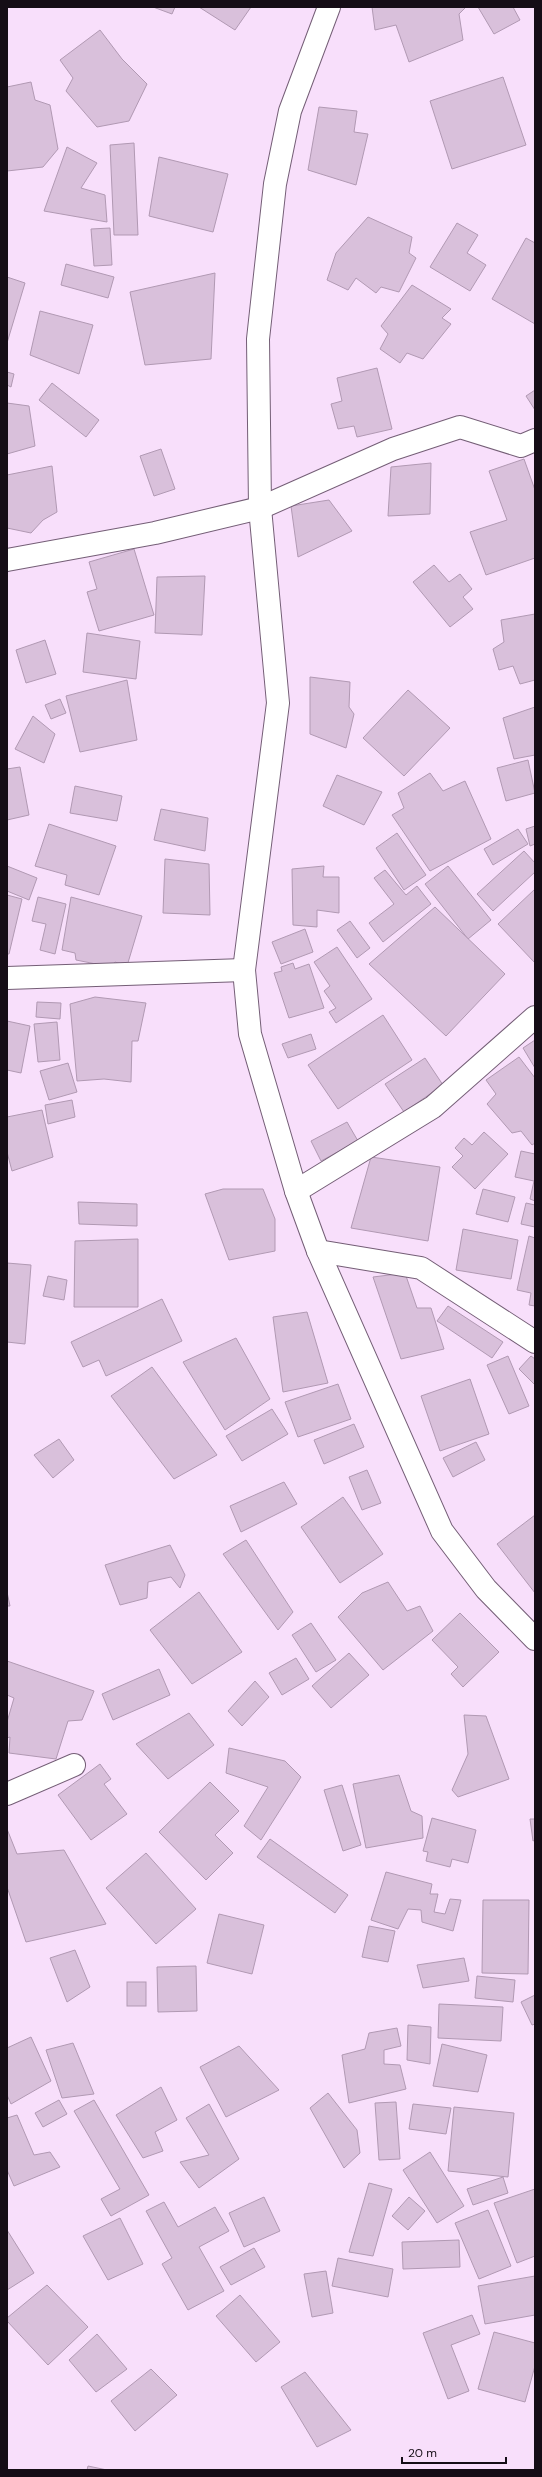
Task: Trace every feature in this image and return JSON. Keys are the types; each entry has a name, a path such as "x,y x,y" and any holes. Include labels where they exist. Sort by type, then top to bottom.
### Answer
{"street":[{"path":"329,7 290,111 275,184 258,339 260,508 278,703 244,970 250,1034 296,1191 318,1251 442,1531 486,1589 535,1639"},
{"path":"7,560 155,533 260,508 393,449 460,427 521,446 535,440"},
{"path":"7,978 244,970"},
{"path":"296,1191 433,1107 535,1017"},
{"path":"318,1251 421,1268 535,1342"},
{"path":"7,1794 74,1765"}],"building":[{"path":"153,7 175,7 172,14"},
{"path":"199,7 251,7 235,30"},
{"path":"372,7 466,7 459,14 463,40 409,62 396,25 375,30"},
{"path":"478,7 513,7 520,20 494,34"},
{"path":"100,30 122,59 147,84 129,121 97,127 66,91 73,78 60,60"},
{"path":"503,77 526,145 452,169 430,101"},
{"path":"31,82 35,100 50,105 58,149 43,167 7,171 7,87"},
{"path":"319,107 357,111 354,132 368,134 356,185 308,170"},
{"path":"134,143 138,235 114,235 110,145"},
{"path":"67,147 97,163 81,188 105,195 107,222 44,211"},
{"path":"159,157 228,174 213,232 149,216"},
{"path":"368,217 412,237 409,253 416,258 399,292 381,287 376,293 356,278 348,290 327,280 336,253"},
{"path":"457,223 478,235 467,253 486,265 470,291 430,267"},
{"path":"110,228 112,265 94,266 91,229"},
{"path":"526,238 535,243 535,324 492,299"},
{"path":"66,264 114,277 108,298 61,285"},
{"path":"215,273 211,359 145,365 130,292"},
{"path":"7,277 25,283 7,343"},
{"path":"412,285 451,309 442,318 451,324 423,359 407,353 400,363 380,349 388,334 381,326"},
{"path":"40,311 93,325 79,374 30,355"},
{"path":"377,368 392,429 357,437 354,426 338,429 331,404 342,401 337,378"},
{"path":"7,372 14,374 11,387 7,385"},
{"path":"52,383 99,420 86,437 39,400"},
{"path":"535,390 535,410 526,396"},
{"path":"7,403 29,406 35,446 7,454"},
{"path":"161,449 175,489 154,496 140,456"},
{"path":"524,459 535,490 535,558 486,575 470,532 507,520 489,471"},
{"path":"431,463 430,514 388,516 391,467"},
{"path":"52,466 57,512 43,520 31,533 7,528 7,475"},
{"path":"329,500 352,531 298,557 291,506"},
{"path":"134,549 154,615 99,631 87,592 97,589 89,562"},
{"path":"434,565 449,582 460,574 472,589 463,597 473,609 450,627 413,582"},
{"path":"205,576 202,635 155,633 157,577"},
{"path":"535,614 535,680 520,684 513,666 499,670 493,649 504,642 501,620"},
{"path":"87,633 140,641 136,679 83,672"},
{"path":"45,640 56,674 26,683 16,650"},
{"path":"310,677 350,682 349,707 354,714 346,748 310,734"},
{"path":"127,680 137,740 80,752 66,696"},
{"path":"408,690 450,728 404,776 363,738"},
{"path":"60,699 66,713 51,719 45,705"},
{"path":"535,707 535,755 514,759 503,718"},
{"path":"33,716 55,734 44,763 15,749"},
{"path":"528,760 535,793 506,801 497,768"},
{"path":"20,767 29,815 7,820 7,769"},
{"path":"430,773 443,791 465,781 491,839 430,871 392,815 404,808 398,793"},
{"path":"337,775 382,792 364,825 323,806"},
{"path":"75,786 122,796 117,821 70,813"},
{"path":"161,809 208,818 205,851 154,840"},
{"path":"49,824 116,846 99,895 65,885 67,875 35,866"},
{"path":"535,826 535,844 530,846 526,829"},
{"path":"518,829 528,844 493,865 484,849"},
{"path":"397,833 426,875 404,890 376,848"},
{"path":"524,851 535,863 535,872 493,911 477,894"},
{"path":"165,859 209,864 210,915 163,913"},
{"path":"7,866 37,878 29,900 7,891"},
{"path":"324,866 323,877 339,877 339,913 317,910 317,927 293,925 292,869"},
{"path":"448,866 491,920 468,939 425,884"},
{"path":"385,870 406,895 417,886 431,904 383,942 369,923 394,904 374,878"},
{"path":"535,889 535,963 498,924"},
{"path":"7,895 22,899 9,954 7,954"},
{"path":"38,897 66,904 55,954 40,950 46,924 32,921"},
{"path":"71,897 142,916 127,966 115,962 111,967 76,960 75,953 62,950"},
{"path":"435,907 505,974 446,1036 369,964"},
{"path":"350,921 370,948 357,958 337,930"},
{"path":"305,929 313,952 281,964 272,942"},
{"path":"337,947 372,999 336,1023 329,1012 336,1008 324,991 330,986 314,962"},
{"path":"293,963 295,969 309,964 324,1008 289,1018 274,973 282,971 281,967"},
{"path":"95,997 146,1003 138,1041 132,1041 131,1082 104,1079 77,1081 70,1004"},
{"path":"37,1002 61,1003 60,1019 36,1017"},
{"path":"383,1015 412,1060 338,1109 308,1065"},
{"path":"7,1021 30,1026 21,1073 7,1070"},
{"path":"57,1022 60,1060 38,1062 34,1024"},
{"path":"311,1034 316,1049 288,1058 282,1044"},
{"path":"535,1040 535,1068 523,1048"},
{"path":"519,1057 535,1078 535,1143 532,1145 521,1131 512,1133 487,1104 496,1094 486,1080"},
{"path":"425,1058 443,1085 404,1112 385,1084"},
{"path":"68,1063 77,1092 49,1100 40,1071"},
{"path":"72,1100 75,1117 48,1124 45,1105"},
{"path":"42,1110 53,1157 12,1171 7,1152 7,1117"},
{"path":"347,1122 358,1141 321,1161 311,1141"},
{"path":"484,1132 508,1154 475,1189 452,1167 463,1156 455,1148 464,1138 472,1145"},
{"path":"521,1151 535,1154 535,1201 530,1199 534,1181 515,1177"},
{"path":"371,1157 440,1167 428,1241 351,1228"},
{"path":"223,1189 263,1189 275,1219 275,1251 229,1260 205,1194"},
{"path":"483,1189 515,1197 508,1222 476,1214"},
{"path":"78,1202 137,1204 137,1226 79,1224"},
{"path":"526,1203 535,1205 535,1227 521,1224"},
{"path":"463,1229 518,1240 511,1279 456,1270"},
{"path":"529,1236 535,1238 535,1306 529,1305 531,1293 517,1290"},
{"path":"138,1239 138,1307 74,1307 75,1241"},
{"path":"7,1263 31,1265 25,1344 7,1342"},
{"path":"405,1273 417,1308 431,1308 444,1349 401,1359 373,1277"},
{"path":"48,1276 67,1280 64,1300 43,1296"},
{"path":"162,1299 182,1341 106,1376 99,1360 83,1367 71,1342"},
{"path":"448,1306 503,1342 492,1358 437,1321"},
{"path":"307,1312 328,1383 283,1392 273,1317"},
{"path":"236,1338 270,1399 225,1430 183,1362"},
{"path":"508,1356 529,1406 509,1414 487,1365"},
{"path":"531,1356 535,1359 535,1385 519,1369"},
{"path":"152,1367 217,1455 174,1479 111,1396"},
{"path":"470,1379 489,1434 440,1451 421,1396"},
{"path":"338,1384 351,1419 298,1437 285,1402"},
{"path":"272,1409 288,1434 242,1461 226,1436"},
{"path":"354,1424 364,1447 324,1464 314,1440"},
{"path":"59,1439 74,1460 53,1478 34,1455"},
{"path":"476,1442 485,1460 453,1477 443,1458"},
{"path":"367,1470 381,1503 362,1510 349,1477"},
{"path":"284,1482 297,1504 241,1532 230,1506"},
{"path":"343,1497 383,1554 340,1583 301,1527"},
{"path":"535,1515 535,1593 497,1544"},
{"path":"246,1540 293,1612 278,1630 223,1554"},
{"path":"170,1545 185,1575 180,1588 171,1577 148,1582 147,1598 120,1605 105,1565"},
{"path":"388,1582 407,1611 420,1606 433,1631 383,1670 338,1617 362,1593"},
{"path":"7,1592 10,1606 7,1606"},
{"path":"199,1592 242,1652 192,1684 150,1630"},
{"path":"460,1613 499,1652 463,1687 451,1674 458,1667 432,1640"},
{"path":"311,1623 336,1660 316,1672 292,1635"},
{"path":"349,1653 369,1675 331,1708 312,1686"},
{"path":"296,1658 309,1679 282,1695 269,1673"},
{"path":"7,1661 94,1691 82,1720 68,1721 56,1759 9,1753 10,1737 7,1738 7,1722 14,1698 7,1695"},
{"path":"159,1669 170,1695 113,1720 102,1694"},
{"path":"255,1681 269,1697 242,1726 228,1711"},
{"path":"189,1713 214,1745 168,1779 136,1744"},
{"path":"464,1715 486,1716 509,1779 458,1797 452,1790 468,1754"},
{"path":"229,1748 285,1761 301,1777 261,1840 244,1826 268,1787 226,1773"},
{"path":"100,1764 111,1779 104,1784 127,1814 91,1840 58,1795"},
{"path":"399,1775 411,1811 422,1816 423,1838 366,1848 353,1784"},
{"path":"210,1782 239,1811 215,1835 233,1853 206,1880 159,1832"},
{"path":"342,1785 361,1845 343,1851 324,1790"},
{"path":"432,1818 476,1830 468,1863 452,1859 450,1867 426,1861 428,1852 423,1851"},
{"path":"530,1819 535,1819 535,1840 533,1841"},
{"path":"7,1829 17,1854 64,1850 106,1924 26,1942 7,1887"},
{"path":"270,1839 348,1895 335,1913 257,1857"},
{"path":"146,1853 196,1909 156,1944 106,1888"},
{"path":"386,1872 432,1884 430,1894 438,1894 434,1912 445,1914 450,1899 461,1900 453,1931 422,1922 421,1910 408,1909 398,1929 371,1920"},
{"path":"483,1900 529,1900 528,1974 482,1973"},
{"path":"219,1914 264,1925 252,1974 207,1963"},
{"path":"369,1926 395,1931 388,1962 362,1957"},
{"path":"75,1950 90,1987 67,2002 50,1958"},
{"path":"464,1958 469,1981 423,1988 417,1965"},
{"path":"196,1966 197,2011 158,2012 157,1967"},
{"path":"477,1976 515,1980 513,2002 475,1998"},
{"path":"127,1982 146,1982 146,2006 127,2006"},
{"path":"535,1995 535,2024 532,2025 521,2002"},
{"path":"439,2004 503,2007 501,2041 438,2038"},
{"path":"408,2025 431,2027 430,2064 407,2060"},
{"path":"397,2028 401,2046 384,2050 384,2064 400,2065 406,2089 349,2103 342,2055 365,2049 369,2033"},
{"path":"31,2037 51,2081 11,2104 7,2095 7,2048"},
{"path":"73,2043 94,2094 62,2098 46,2050"},
{"path":"442,2044 487,2055 478,2092 433,2086"},
{"path":"239,2046 279,2090 226,2117 200,2067"},
{"path":"161,2087 177,2120 155,2132 163,2151 143,2158 116,2115"},
{"path":"328,2093 357,2130 360,2153 344,2168 310,2108"},
{"path":"59,2100 67,2114 43,2127 35,2113"},
{"path":"94,2100 149,2195 111,2216 101,2199 120,2189 74,2111"},
{"path":"396,2102 400,2159 379,2160 375,2103"},
{"path":"209,2104 239,2159 199,2188 180,2162 209,2155 186,2118"},
{"path":"413,2104 451,2108 446,2134 409,2129"},
{"path":"454,2107 514,2113 508,2177 448,2171"},
{"path":"17,2115 34,2155 50,2152 60,2167 14,2186 7,2170 7,2118"},
{"path":"430,2152 464,2206 437,2223 403,2170"},
{"path":"503,2177 508,2193 473,2205 467,2189"},
{"path":"369,2183 392,2189 373,2256 349,2252"},
{"path":"535,2189 535,2256 517,2263 494,2203"},
{"path":"264,2197 280,2231 244,2247 229,2213"},
{"path":"409,2197 425,2211 408,2230 392,2216"},
{"path":"164,2202 178,2227 215,2207 229,2231 199,2247 224,2291 188,2310 162,2264 172,2258 146,2211"},
{"path":"488,2210 511,2266 479,2279 455,2223"},
{"path":"120,2218 143,2264 108,2280 83,2236"},
{"path":"7,2230 34,2273 7,2290"},
{"path":"459,2240 460,2267 403,2269 402,2242"},
{"path":"254,2248 265,2267 231,2285 220,2267"},
{"path":"338,2258 393,2269 388,2297 332,2286"},
{"path":"326,2271 333,2313 312,2317 304,2274"},
{"path":"535,2276 535,2315 485,2324 478,2286"},
{"path":"47,2285 88,2327 48,2365 7,2321 7,2318"},
{"path":"240,2295 280,2342 256,2362 216,2316"},
{"path":"472,2315 480,2334 451,2345 469,2391 448,2399 423,2333"},
{"path":"494,2332 535,2343 535,2366 525,2402 478,2389"},
{"path":"97,2334 127,2369 96,2392 69,2360"},
{"path":"151,2369 177,2395 135,2431 111,2401"},
{"path":"305,2372 351,2430 317,2447 281,2387"},
{"path":"88,2466 107,2470 87,2470"}]}
